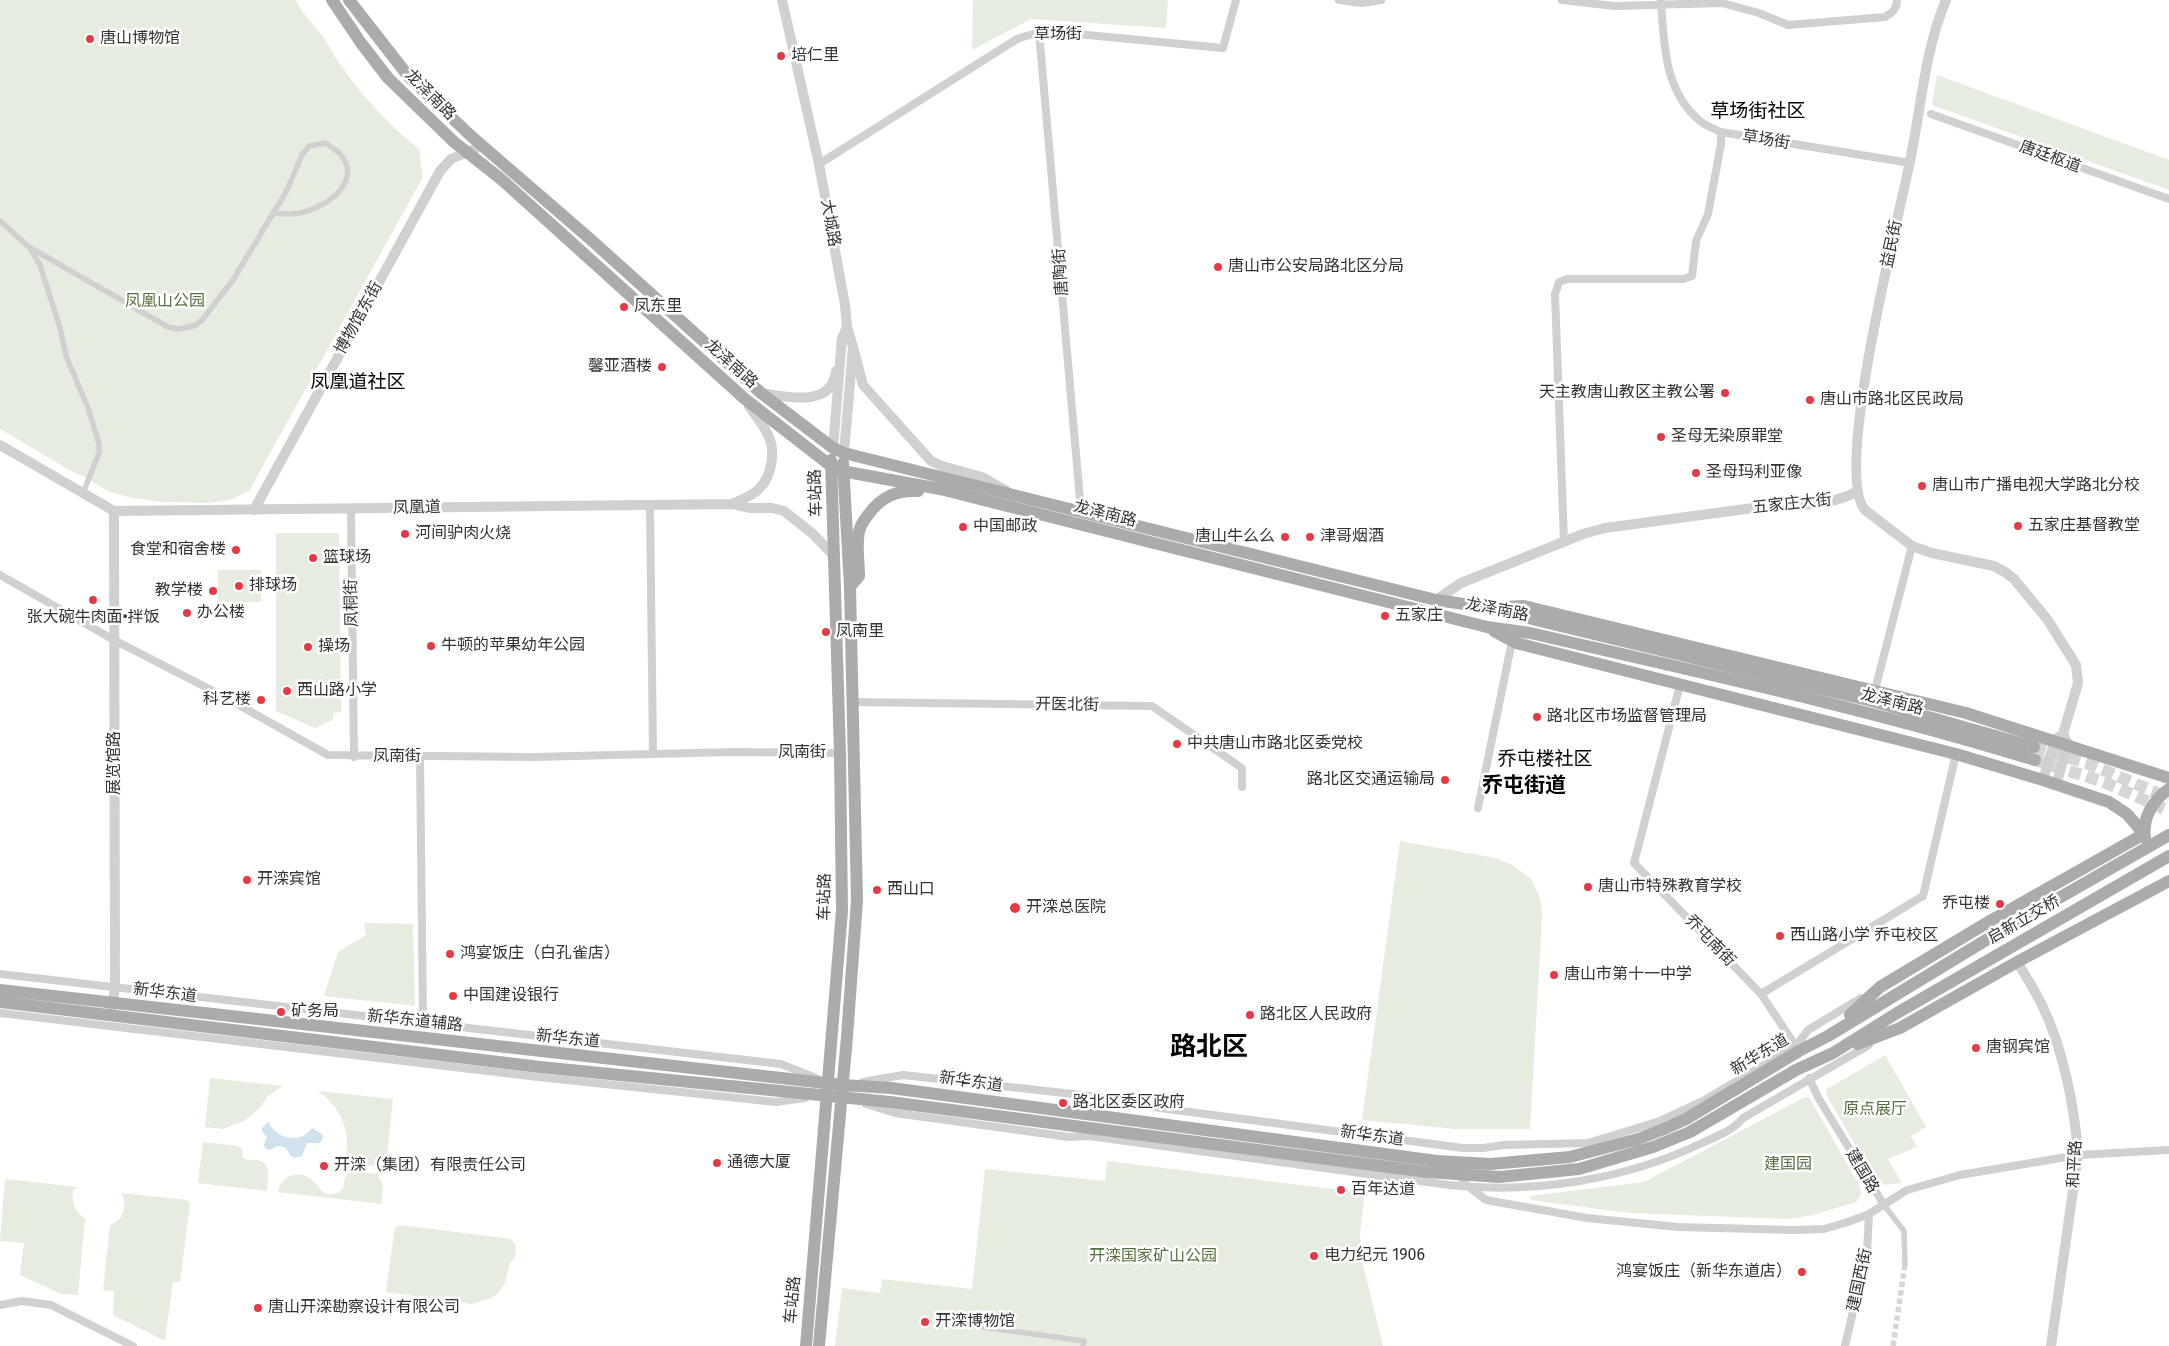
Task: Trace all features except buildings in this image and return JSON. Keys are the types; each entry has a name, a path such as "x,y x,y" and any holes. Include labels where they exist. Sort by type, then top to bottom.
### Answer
{"main road":[{"name":"龙泽南路","path":"332,0 361,43 388,78 454,142 501,179 745,399 836,469 940,489 1487,627 1540,635 2035,754 1872,701 1549,624 1492,608 1436,600 838,450 761,393 590,238 482,146 409,77 349,0"},
{"name":"车站路","path":"806,1346 842,911 835,557 838,450"},
{"name":"车站路","path":"818,1346 842,1090 857,900 850,587 836,469"},
{"path":"850,587 859,576 858,532 872,509 893,493 940,489"},
{"path":"1492,608 1524,606 1876,690 1966,713 2169,778"},
{"path":"1487,627 1512,641 2044,776 2109,802 2127,814 2144,834"},
{"path":"2169,789 2155,802 2146,817 2144,834 2147,848 2169,874"},
{"path":"1828,1036 1880,987 1990,920 2144,834"},
{"name":"启新立交桥","path":"1897,992 2169,835"},
{"name":"启新立交桥","path":"1897,1013 2169,856"},
{"path":"1833,1053 1900,1028 2017,962 2169,881"},
{"name":"新华东道","path":"0,990 111,1014"},
{"name":"新华东道","path":"842,1090 891,1088 1437,1161 1491,1164 1538,1161 1570,1157 1638,1140 1686,1119 1797,1048 1828,1036 1897,992"},
{"name":"新华东道","path":"0,1002 111,1014 547,1053 842,1090 1460,1176 1499,1177 1580,1169 1653,1147 1690,1132 1796,1070 1833,1053 1897,1013"}],"street":[{"name":"大城路","path":"782,0 819,164 845,305 846,327 842,338 838,450"},
{"name":"草场街","path":"819,164 1017,39 1039,32 1223,48 1236,0"},
{"path":"1339,0 1362,3 1381,0"},
{"path":"1562,0 1614,6 1661,2 1722,3 1759,13 1788,25 1885,17 1893,13 1897,6 1897,0"},
{"name":"益民街","path":"1856,491 1860,410 1877,314 1910,163 1933,39 1946,0"},
{"name":"草场街","path":"1661,2 1666,63 1673,84 1700,122 1721,132 1910,163"},
{"name":"唐陶街","path":"1039,32 1081,511"},
{"name":"唐廷枢道","path":"1930,114 2169,200"},
{"path":"1564,542 1555,294 1559,282 1567,280 1683,279 1692,276 1696,241 1708,214 1721,144 1721,132"},
{"path":"0,221 29,247 168,327 179,329 196,325 203,319 233,280 273,213 309,146 325,143 341,155 348,172 344,186 331,198 305,212 273,213"},
{"name":"博物馆东街","path":"254,510 440,171 452,159 482,146"},
{"path":"29,247 40,265 60,328 66,356 88,408 99,444 99,453 85,488"},
{"path":"846,327 863,385 931,461 942,466 982,476 1015,495"},
{"path":"761,393 793,399 818,395 828,388 835,377 838,348 842,338"},
{"path":"838,450 853,346"},
{"path":"732,504 760,489 771,464 772,451 768,433 745,399"},
{"path":"0,444 114,511"},
{"path":"1856,491 1860,504 1865,510 1912,546 1932,553 1994,566 2006,572 2047,619 2076,665 2078,676 2078,683 2061,743 2057,781"},
{"name":"五家庄大街","path":"1436,600 1460,583 1605,528 1753,508 1838,500 1848,497 1856,491"},
{"name":"凤凰道","path":"114,511 732,504 749,508 772,508 784,511 813,534 835,557"},
{"path":"650,505 653,754"},
{"name":"凤桐街","path":"351,508 354,757"},
{"name":"展览馆路","path":"111,1014 115,988 114,511"},
{"path":"1876,690 1912,546"},
{"name":"凤南街","path":"0,575 114,640 328,755 420,757 840,753"},
{"path":"1478,808 1512,641"},
{"name":"乔屯南街","path":"1680,685 1634,863 1761,994 1797,1048"},
{"name":"开医北街","path":"853,702 1152,706 1242,768 1242,787"},
{"path":"2044,776 2061,743"},
{"path":"1761,994 1923,896 1956,754"},
{"path":"420,757 423,1022"},
{"name":"和平路","path":"2017,962 2042,1006 2055,1040 2072,1105 2078,1155 2051,1346"},
{"name":"新华东道辅路","path":"0,974 781,1064 827,1089"},
{"path":"842,1090 903,1075 1118,1099 1137,1105 1463,1148 1504,1145 1588,1144 1674,1115 1703,1101 1797,1048 1808,1030 1880,987"},
{"path":"0,1013 111,1014 538,1077 776,1102 827,1089"},
{"path":"842,1090 895,1113 1069,1137 1089,1136 1469,1187 1528,1187 1605,1175 1672,1157 1736,1127 1743,1118 1809,1078 1900,1028"},
{"name":"建国路","path":"1809,1078 1819,1099 1884,1205 1904,1231 1904,1264"},
{"path":"1460,1176 1469,1187 1486,1200 1587,1218 1678,1227 1794,1230 1824,1228 1869,1214 1907,1190 1960,1175 2078,1155 2169,1150"},
{"name":"建国西街","path":"1845,1346 1867,1252 1869,1214"},
{"path":"0,1305 22,1301 51,1305 133,1346"},
{"path":"975,1326 1084,1341 1084,1346"}],"green space":[{"name":"凤凰山公园","path":"0,0 296,0 359,90 387,121 419,149 423,177 249,491 230,500 208,503 161,502 128,497 108,491 0,429"},
{"path":"973,0 1168,0 1166,28 1031,19 972,50"},
{"path":"1937,75 2169,160 2169,190 1932,105"},
{"name":"操场","path":"276,533 339,533 341,712 333,713 333,720 315,728 276,711"},
{"name":"排球场","path":"218,570 261,570 261,602 218,602"},
{"path":"1400,841 1496,858 1514,866 1531,879 1539,895 1542,910 1530,1129 1455,1129 1362,1120"},
{"path":"364,923 413,924 415,1006 324,996 338,952 366,935"},
{"name":"原点展厅","path":"1885,1055 1926,1127 1911,1136 1917,1147 1888,1159 1902,1183 1885,1185 1874,1178 1826,1094 1827,1089"},
{"path":"210,1078 283,1086 268,1096 260,1108 244,1121 223,1129 205,1127"},
{"path":"318,1091 393,1099 387,1156 378,1166 343,1163 347,1143 343,1123 333,1105"},
{"name":"建国园","path":"1805,1097 1809,1097 1860,1187 1861,1195 1856,1202 1813,1215 1789,1219 1629,1213 1531,1200 1530,1196 1644,1182"},
{"path":"203,1142 238,1146 242,1149 243,1158 261,1161 265,1164 268,1171 267,1191 198,1183"},
{"name":"开滦国家矿山公园","path":"1107,1161 1365,1193 1360,1233 1361,1257 1383,1346 835,1346 842,1288 880,1293 882,1279 972,1289 985,1169 1105,1181"},
{"path":"351,1171 377,1174 383,1185 381,1204 278,1192 282,1182 290,1176 300,1175 311,1179 325,1193 334,1194 343,1189 345,1177"},
{"path":"5,1179 78,1187 73,1190 73,1203 76,1210 85,1219 78,1295 61,1294 20,1275 24,1243 0,1241"},
{"path":"121,1193 187,1200 190,1204 180,1282 173,1282 165,1341 113,1315 114,1291 103,1290 110,1225 119,1220 124,1208"},
{"path":"401,1225 511,1239 516,1246 515,1257 510,1263 505,1283 498,1293 491,1298 472,1304 386,1292 395,1228"}],"water":[{"path":"268,1122 277,1133 289,1138 301,1137 312,1128 322,1134 323,1138 320,1143 307,1143 302,1156 294,1158 284,1147 278,1146 270,1150 265,1148 264,1144 267,1137 262,1128"}],"tunnel":[{"path":"2034,747 2087,763 2169,798"},
{"path":"2035,760 2104,782 2169,811"},
{"path":"1893,1346 1905,1264"}],"place":[{"name":"唐山博物馆","path":"90,39"},
{"name":"培仁里","path":"781,56"},
{"name":"唐山市公安局路北区分局","path":"1218,267"},
{"name":"凤东里","path":"624,307"},
{"name":"馨亚酒楼","path":"662,367"},
{"name":"天主教唐山教区主教公署","path":"1725,393"},
{"name":"唐山市路北区民政局","path":"1810,400"},
{"name":"圣母无染原罪堂","path":"1661,437"},
{"name":"圣母玛利亚像","path":"1696,473"},
{"name":"唐山市广播电视大学路北分校","path":"1922,486"},
{"name":"五家庄基督教堂","path":"2018,526"},
{"name":"中国邮政","path":"963,527"},
{"name":"河间驴肉火烧","path":"405,534"},
{"name":"唐山牛么么","path":"1285,537"},
{"name":"津哥烟酒","path":"1310,537"},
{"name":"食堂和宿舍楼","path":"236,550"},
{"name":"篮球场","path":"313,558"},
{"name":"排球场","path":"239,586"},
{"name":"教学楼","path":"213,591"},
{"name":"张大碗牛肉面•拌饭","path":"93,600"},
{"name":"办公楼","path":"187,613"},
{"name":"五家庄","path":"1385,616"},
{"name":"凤南里","path":"826,632"},
{"name":"牛顿的苹果幼年公园","path":"431,646"},
{"name":"操场","path":"308,647"},
{"name":"西山路小学","path":"287,691"},
{"name":"科艺楼","path":"261,700"},
{"name":"路北区市场监督管理局","path":"1537,717"},
{"name":"中共唐山市路北区委党校","path":"1177,744"},
{"name":"路北区交通运输局","path":"1445,780"},
{"name":"开滦宾馆","path":"247,880"},
{"name":"唐山市特殊教育学校","path":"1588,887"},
{"name":"西山口","path":"877,890"},
{"name":"乔屯楼","path":"2000,904"},
{"name":"开滦总医院","path":"1015,908"},
{"name":"西山路小学 乔屯校区","path":"1780,936"},
{"name":"鸿宴饭庄（白孔雀店）","path":"450,954"},
{"name":"唐山市第十一中学","path":"1554,975"},
{"name":"中国建设银行","path":"453,996"},
{"name":"矿务局","path":"281,1012"},
{"name":"路北区人民政府","path":"1250,1015"},
{"name":"唐钢宾馆","path":"1976,1048"},
{"name":"路北区委区政府","path":"1063,1103"},
{"name":"通德大厦","path":"717,1163"},
{"name":"开滦（集团）有限责任公司","path":"324,1166"},
{"name":"百年达道","path":"1341,1190"},
{"name":"电力纪元 1906","path":"1314,1256"},
{"name":"鸿宴饭庄（新华东道店）","path":"1802,1272"},
{"name":"唐山开滦勘察设计有限公司","path":"258,1308"},
{"name":"开滦博物馆","path":"925,1322"}],"district":[{"name":"草场街社区","path":"1758,112"},
{"name":"凤凰道社区","path":"358,383"},
{"name":"乔屯楼社区","path":"1545,760"},
{"name":"乔屯街道","path":"1524,786"},
{"name":"路北区","path":"1209,1048"}]}
